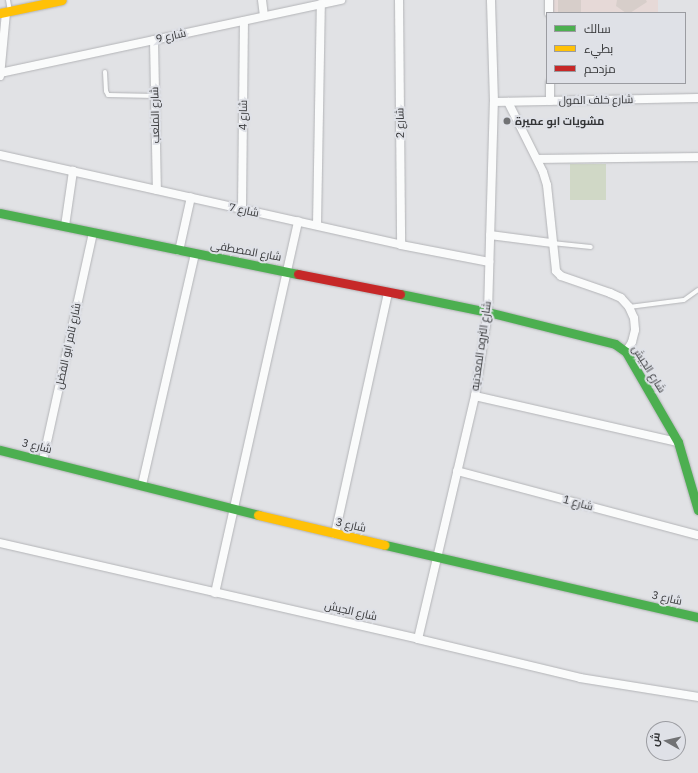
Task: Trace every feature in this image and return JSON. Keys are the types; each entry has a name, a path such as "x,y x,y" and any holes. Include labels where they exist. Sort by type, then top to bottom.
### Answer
{"street":[{"path":"0,76 5,12 62,0"},
{"path":"262,0 264,16"},
{"name":"شارع 9","path":"0,73 341,0"},
{"name":"شارع 2","path":"399,0 401,245"},
{"name":"شارع الثروه المعدنيه","path":"418,638 475,396 488,312 494,102 491,0"},
{"path":"549,0 549,12"},
{"path":"317,225 321,4"},
{"name":"شارع 4","path":"242,209 244,21"},
{"name":"شارع الملعب","path":"154,40 157,190"},
{"path":"550,84 550,101"},
{"name":"شارع خلف المول","path":"494,102 698,98"},
{"path":"508,102 538,159 547,185 555,268 558,274 621,298 629,307 634,318 635,330 632,342 626,352"},
{"name":"شارع 7","path":"0,154 401,245 489,262"},
{"path":"538,159 698,157"},
{"path":"66,226 73,171"},
{"path":"179,251 191,198"},
{"name":"شارع المصطفى","path":"0,213 179,251 287,271 388,293 488,312"},
{"path":"215,593 235,509 298,221"},
{"name":"شارع تامر ابو الفضل","path":"43,460 93,232"},
{"path":"490,235 552,243"},
{"path":"142,485 194,254"},
{"path":"335,534 388,293"},
{"name":"شارع الجيش","path":"488,312 609,342 615,344 626,352 678,442 698,510"},
{"path":"475,396 678,442"},
{"name":"شارع 3","path":"0,450 335,534 698,617"},
{"name":"شارع 1","path":"457,471 698,535"},
{"name":"شارع الجيش","path":"0,543 418,638 586,679 698,697"}],"lane":[{"path":"5,12 8,0"},
{"path":"105,72 106,91 108,95 155,96"},
{"path":"552,243 591,248"},
{"path":"629,307 684,300 698,290"}],"shaded area":[{"path":"551,0 658,0 658,12 551,12"}],"green space":[{"path":"570,164 606,164 606,200 570,200"}],"building":[{"path":"558,0 581,0 581,12 558,12"},
{"path":"617,0 646,0 647,2 632,12 625,12 616,6"}],"traffic: fast":[{"path":"0,213 298,274"},
{"path":"400,294 488,312 615,344 626,352 678,442 698,510"},
{"path":"0,450 258,515"},
{"path":"385,545 698,617"}],"traffic: slow":[{"path":"0,13 62,0"},
{"path":"258,515 385,545"}],"traffic: jam":[{"path":"298,274 400,294"}],"place":[{"name":"مشويات ابو عميرة","path":"507,121"}]}
